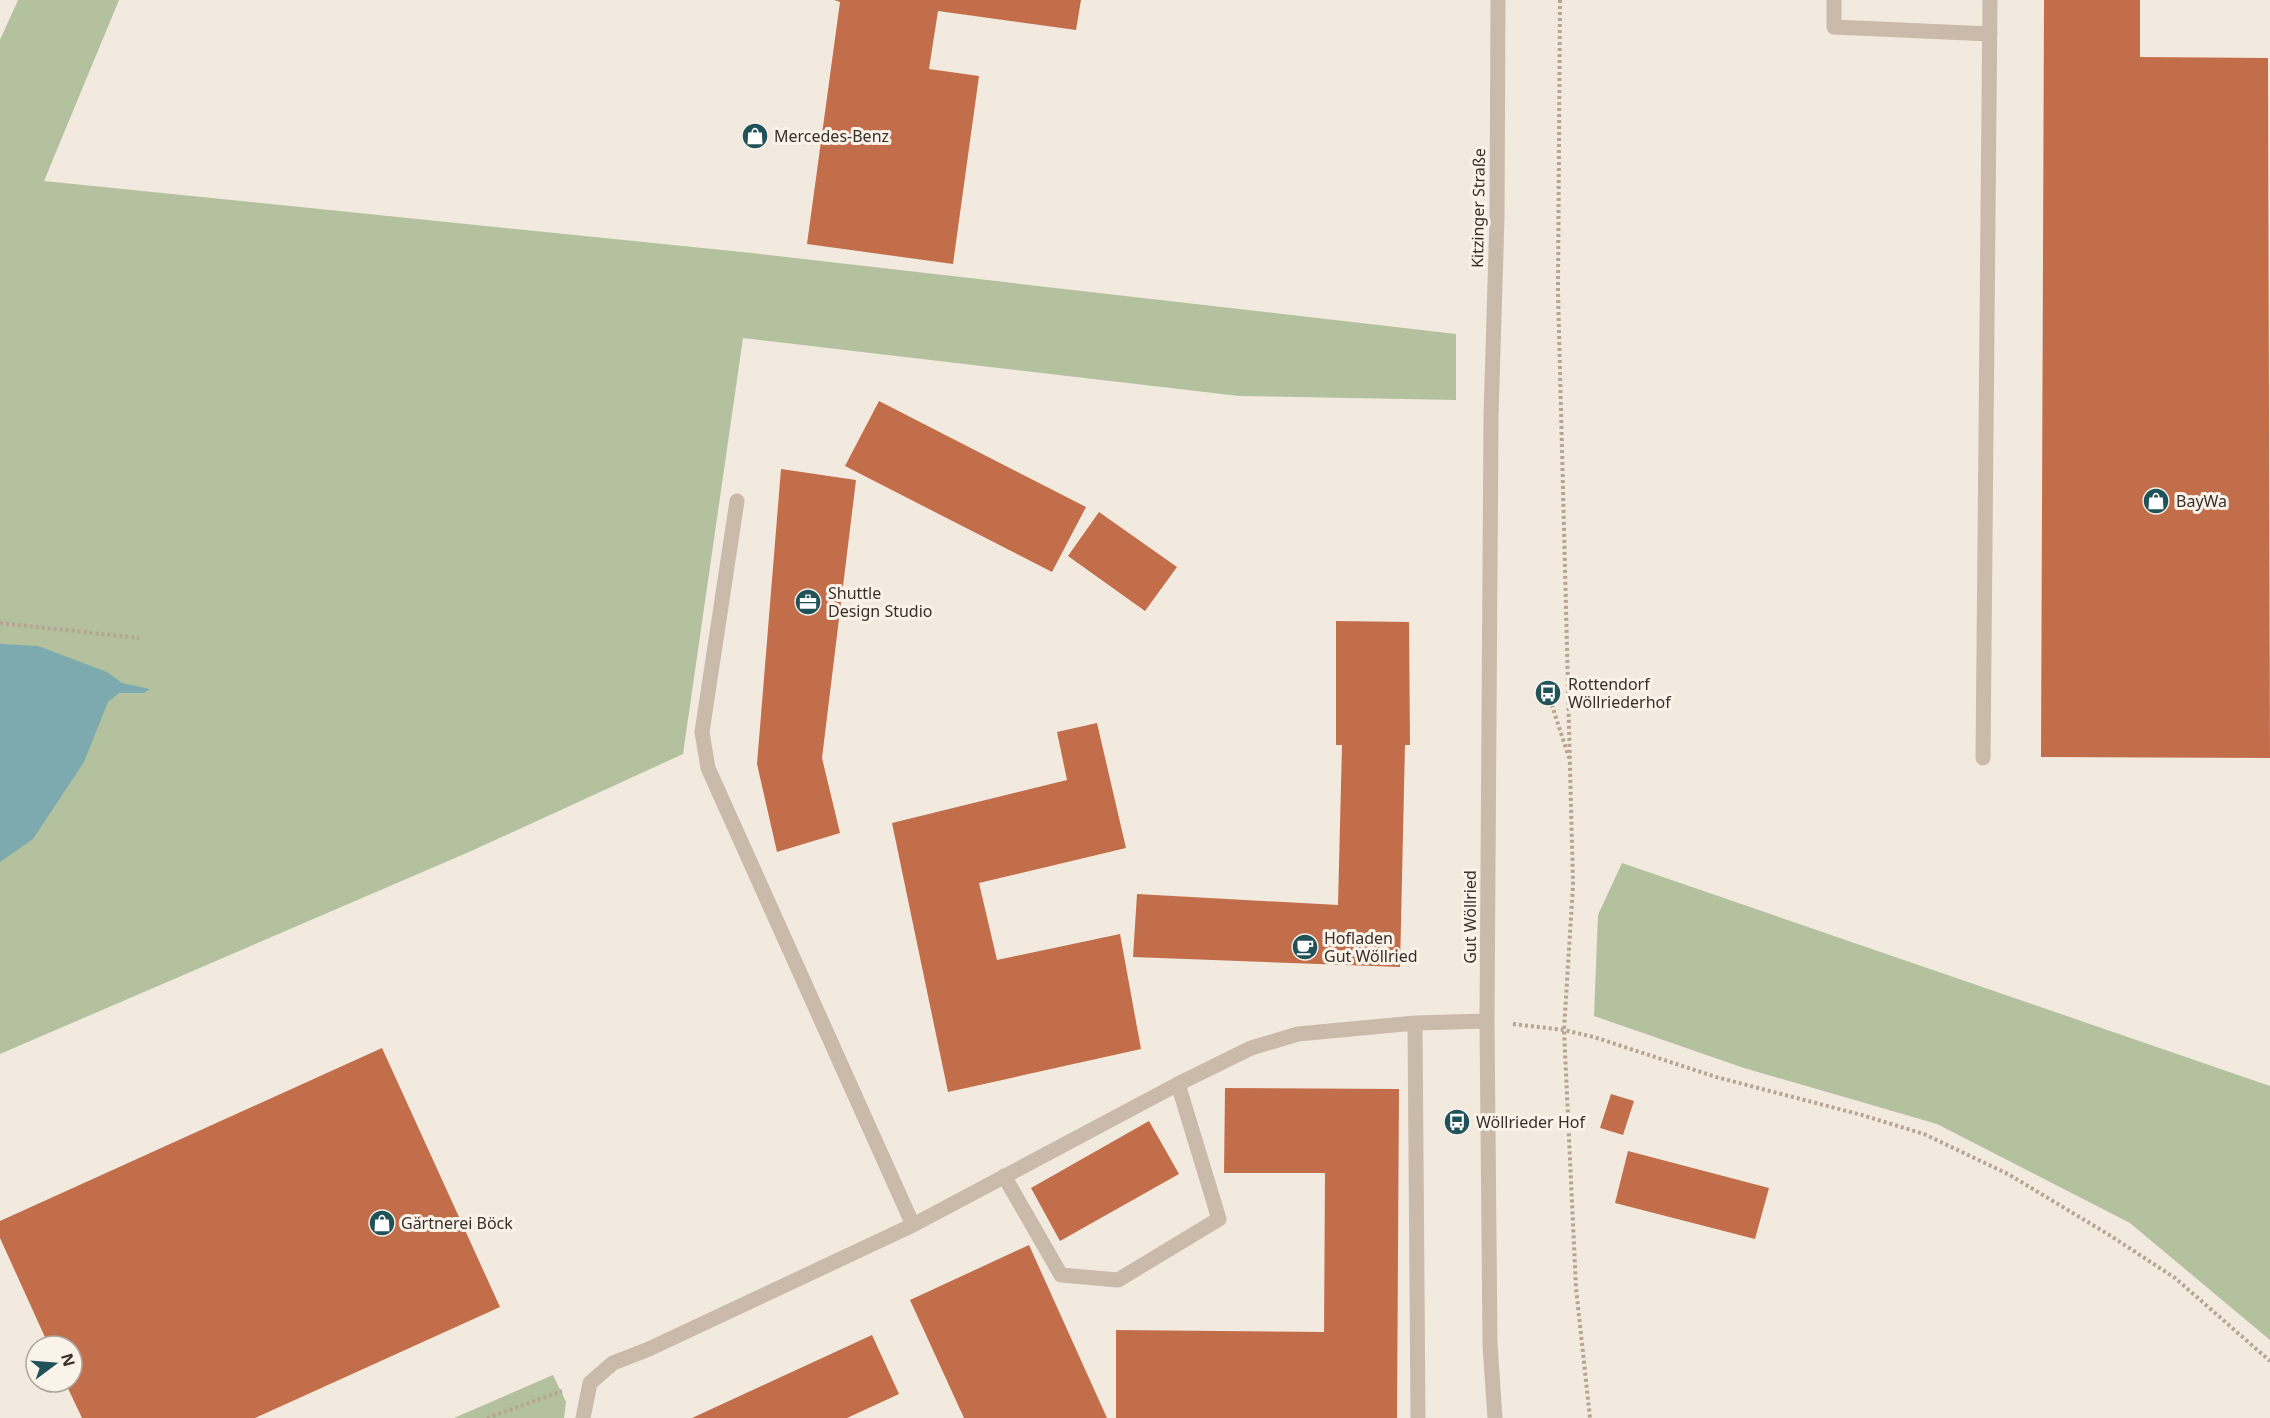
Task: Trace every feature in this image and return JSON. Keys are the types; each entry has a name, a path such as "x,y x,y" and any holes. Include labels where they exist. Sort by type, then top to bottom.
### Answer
{"street":[{"name":"Kitzinger Straße","path":"1491,416 1497,218 1498,0"},
{"path":"1498,41 1506,0"},
{"path":"1834,0 1834,27 1990,34"},
{"path":"1983,758 1990,0"},
{"name":"Gut Wöllried","path":"1491,416 1487,1021 1490,1344 1495,1418"},
{"path":"737,501 702,732 708,768 913,1225"},
{"path":"583,1418 591,1383 613,1363 670,1340 913,1225 1178,1084 1251,1048 1298,1034 1415,1023 1487,1021"},
{"path":"1415,1023 1418,1418"},
{"path":"1004,1176 1061,1275 1118,1280 1219,1219 1178,1084"}],"path":[{"path":"1560,0 1558,291 1572,885 1564,1030 1576,1288 1590,1418"},
{"path":"0,623 139,638"},
{"path":"1548,693 1570,763"},
{"path":"1487,1021 1564,1030 1594,1037 1716,1077 1862,1115 1924,1134 1966,1153 2052,1200 2175,1278 2270,1361"},
{"path":"487,1418 525,1403 591,1383"}],"green space":[{"path":"18,0 119,0 44,181 752,253 1456,334 1456,400 1239,396 743,338 683,754 469,852 0,1054 0,40"},
{"path":"1622,863 2270,1086 2270,1340 2130,1223 1937,1124 1744,1068 1594,1016 1598,915"},
{"path":"553,1375 566,1402 564,1418 454,1418"}],"water":[{"path":"0,644 38,646 107,672 122,683 150,689 144,693 119,693 108,702 84,762 33,839 0,862"}],"building":[{"path":"834,0 1081,0 1076,30 938,11 929,69 979,76 953,264 807,244 840,2"},
{"name":"BayWa","path":"2044,0 2140,0 2140,57 2268,58 2270,758 2041,757"},
{"path":"879,401 1086,507 1052,572 845,466"},
{"path":"781,469 856,480 822,758 840,833 777,852 757,764"},
{"path":"1099,512 1177,567 1145,611 1068,556"},
{"path":"1336,621 1409,622 1410,745 1405,745 1400,967 1133,957 1137,894 1338,905 1342,745 1336,745"},
{"path":"1097,723 1126,848 979,883 997,960 1120,934 1141,1049 948,1092 892,823 1067,780 1057,732"},
{"path":"382,1048 500,1307 255,1418 82,1418 71,1394 84,1394 84,1334 44,1334 0,1238 0,1221"},
{"path":"1225,1088 1399,1089 1397,1418 1116,1418 1116,1330 1324,1332 1325,1173 1224,1173"},
{"path":"1611,1094 1634,1101 1623,1135 1600,1128"},
{"path":"1149,1121 1179,1174 1060,1241 1031,1188"},
{"path":"1628,1151 1769,1188 1755,1239 1615,1203"},
{"path":"1029,1245 1107,1418 964,1418 910,1300"},
{"path":"872,1335 899,1394 847,1418 692,1418"}],"place":[{"name":"Mercedes-Benz","path":"755,136"},
{"name":"BayWa","path":"2156,501"},
{"name":"Shuttle Design Studio","path":"808,602"},
{"name":"Rottendorf Wöllriederhof","path":"1548,693"},
{"name":"Hofladen Gut Wöllried","path":"1305,947"},
{"name":"Wöllrieder Hof","path":"1457,1122"},
{"name":"Gärtnerei Böck","path":"382,1223"}]}
